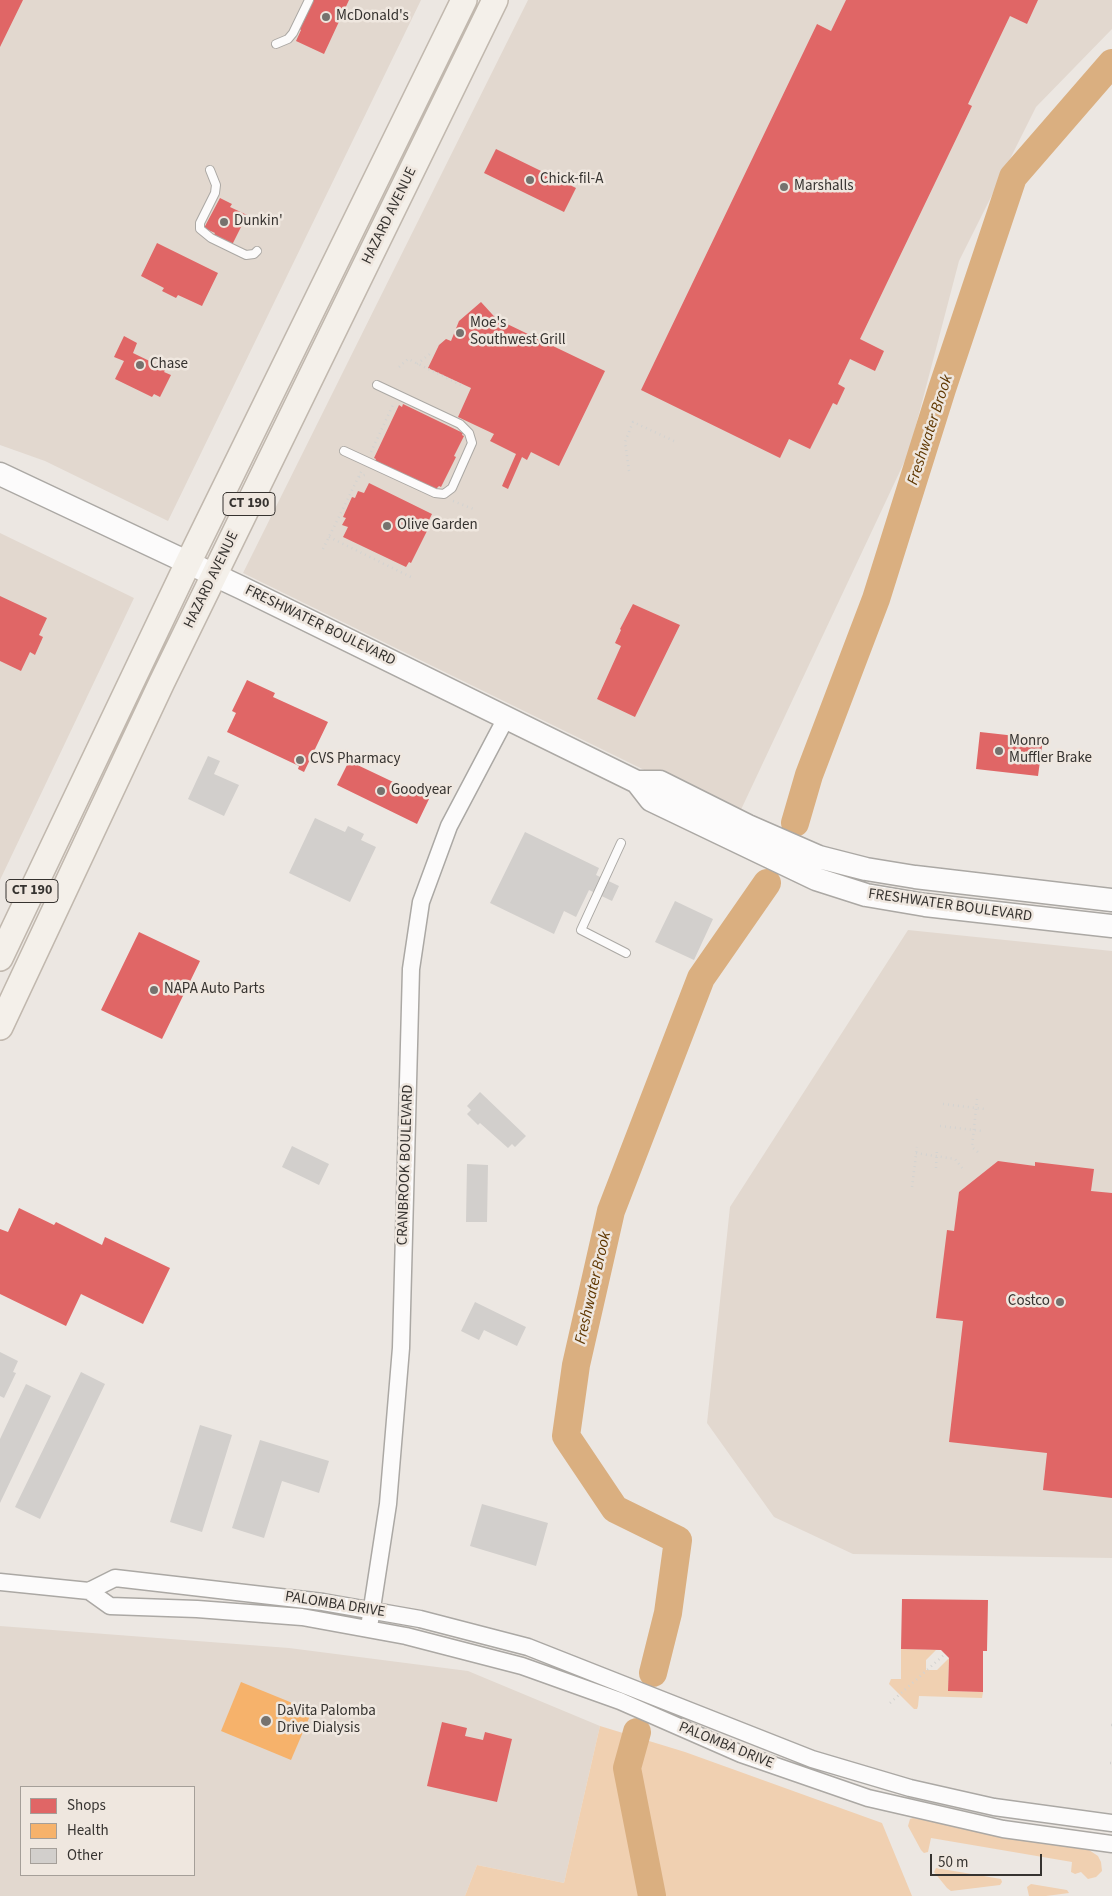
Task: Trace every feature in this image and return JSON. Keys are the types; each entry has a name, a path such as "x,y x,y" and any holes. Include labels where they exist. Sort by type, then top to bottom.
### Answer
{"main road":[{"name":"HAZARD AVENUE","path":"3,951 188,564 464,0"},
{"name":"HAZARD AVENUE","path":"4,1018 112,786 495,0"},
{"path":"376,179 402,192"},
{"path":"3,951 12,976 12,992 4,1018"}],"street":[{"name":"FRESHWATER BOULEVARD","path":"0,474 214,575 637,782 660,782 748,826 819,857 915,877 1112,900"},
{"name":"CRANBROOK BOULEVARD","path":"368,1630 388,1504 401,1348 411,969 420,902 449,826 506,718"},
{"name":"FRESHWATER BOULEVARD","path":"637,782 651,800 816,879 866,895 925,905 1112,926"},
{"path":"1084,923 1087,897"},
{"name":"PALOMBA DRIVE","path":"0,1582 89,1592 110,1606 197,1609 302,1617 406,1636 522,1666 620,1700 741,1754 817,1782 886,1802 1003,1828 1111,1844 1110,1823 994,1806 890,1782 812,1759 528,1647 420,1619 304,1599 115,1578 89,1592"},
{"path":"569,1683 577,1666"},
{"path":"886,1802 890,1782"}],"lane":[{"path":"276,44 288,39 293,33 309,0"},
{"path":"210,170 216,185 215,193 200,223 200,229 211,238 246,255 254,254 257,251"},
{"path":"344,451 435,494 444,494 452,488 472,443 469,433 460,424 377,385"},
{"path":"621,843 581,930 626,952"}],"path":[{"path":"417,364 431,353"},
{"path":"399,367 408,360 461,385"},
{"path":"368,457 394,403"},
{"path":"629,470 625,442 633,422 674,441"},
{"path":"323,549 363,466"},
{"path":"329,537 413,578"},
{"path":"977,1099 972,1147 980,1154"},
{"path":"943,1104 985,1109"},
{"path":"940,1126 983,1131"},
{"path":"912,1187 917,1147"},
{"path":"936,1168 938,1149"},
{"path":"916,1154 955,1159 963,1169"},
{"path":"890,1703 945,1654"}],"shaded area":[{"path":"0,0 421,0 168,521 45,461 0,445"},
{"path":"528,0 1112,0 1112,29 1036,107 959,261 909,452 738,816 243,573"},
{"path":"0,533 134,598 0,880"},
{"path":"908,930 1112,951 1112,1558 853,1554 774,1517 707,1423 730,1207"},
{"path":"0,1626 289,1648 468,1671 600,1726 564,1883 477,1865 465,1896 0,1896"},
{"path":"901,1649 936,1650 926,1660 926,1670 937,1670 949,1658 948,1691 983,1692 982,1698 919,1696 917,1709 914,1709 889,1684 891,1679 901,1679"},
{"path":"600,1726 685,1752 882,1823 912,1896 465,1896 477,1865 564,1883"},
{"path":"910,1819 1089,1850 1098,1856 1102,1871 1096,1877 1088,1879 1081,1872 1075,1874 1071,1872 1072,1862 931,1838 928,1852 924,1853 908,1826"},
{"path":"936,1868 1001,1879 1002,1882 1000,1885 951,1891 934,1872"},
{"path":"1031,1884 1067,1890 1069,1893 1029,1896 1027,1887"}],"building: Shops":[{"path":"0,0 23,0 0,47"},
{"path":"311,0 349,0 324,54 296,41 301,30 298,28"},
{"path":"846,0 1038,0 1027,24 1010,16 968,104 972,106 860,339 884,351 875,371 850,359 838,384 845,388 837,405 833,403 810,449 789,439 780,458 641,390 817,24 831,31"},
{"name":"Chick-fil-A","path":"496,149 576,188 564,212 484,173"},
{"path":"220,198 232,204 230,207 247,215 232,245 213,236 215,233 204,228"},
{"path":"157,243 218,273 202,306 178,295 176,298 162,291 164,288 141,276"},
{"path":"481,302 502,325 503,322 605,371 559,466 531,452 527,460 522,457 508,489 502,486 516,454 490,441 494,434 458,417 471,388 428,368 439,345 446,339 451,341 459,321"},
{"name":"Chase","path":"124,336 137,343 133,353 166,369 164,372 171,375 160,397 154,394 152,397 115,379 124,361 114,357"},
{"path":"403,404 463,433 462,435 464,436 454,456 456,457 441,487 439,486 435,490 375,461 376,459 374,458 399,405 402,407"},
{"name":"Olive Garden","path":"369,483 432,514 427,524 430,525 411,563 409,562 406,567 343,537 348,527 342,525 346,518 343,517 352,497 355,498 358,491 364,493"},
{"path":"0,596 47,618 39,635 43,637 35,655 30,652 21,671 0,661"},
{"path":"633,604 680,625 635,717 597,699 621,646 615,643"},
{"name":"CVS Pharmacy","path":"247,680 275,693 273,697 328,722 304,772 298,769 299,766 227,732 236,713 232,711"},
{"path":"980,732 1043,739 1038,776 976,769"},
{"path":"349,761 429,799 417,824 337,785"},
{"path":"139,932 200,961 162,1039 101,1010"},
{"path":"998,1161 1035,1166 1035,1162 1094,1169 1091,1191 1112,1193 1112,1498 1043,1490 1047,1453 949,1442 963,1321 936,1318 947,1230 954,1231 959,1192"},
{"path":"19,1208 54,1225 56,1222 102,1245 105,1237 170,1268 143,1324 81,1294 66,1326 0,1294 0,1229 8,1232"},
{"path":"902,1599 988,1600 987,1651 983,1651 983,1692 948,1691 949,1658 941,1650 901,1649"},
{"path":"442,1722 467,1728 465,1736 483,1740 485,1732 512,1739 497,1802 427,1786"}],"building: Health":[{"name":"DaVita Palomba Drive Dialysis","path":"241,1682 312,1711 291,1760 221,1731"}],"building: Other":[{"path":"208,756 220,761 214,774 239,785 224,816 188,799"},
{"path":"315,818 345,832 348,826 364,834 361,840 376,847 350,902 289,873"},
{"path":"525,832 599,868 596,875 619,886 612,901 589,890 576,917 564,911 554,934 490,903"},
{"path":"675,901 713,919 694,960 655,942"},
{"path":"480,1092 526,1136 515,1147 512,1144 508,1148 467,1114 471,1110 467,1106"},
{"path":"292,1146 329,1164 319,1185 282,1167"},
{"path":"467,1164 488,1165 487,1222 466,1222"},
{"path":"475,1302 526,1327 517,1346 484,1330 479,1340 461,1331"},
{"path":"0,1352 18,1361 13,1372 16,1373 4,1398 0,1396"},
{"path":"81,1372 105,1384 40,1519 15,1507"},
{"path":"26,1384 51,1396 0,1503 0,1439"},
{"path":"200,1425 232,1435 202,1532 170,1522"},
{"path":"260,1440 329,1461 319,1493 282,1481 264,1538 232,1528"},
{"path":"482,1504 548,1523 536,1566 470,1546"}],"waterway":[{"name":"Freshwater Brook","path":"795,823 809,775 876,599 942,389 1013,177 1112,63"},
{"name":"Freshwater Brook","path":"653,1673 668,1613 678,1540 615,1509 566,1436 576,1365 611,1211 701,978 767,883"},
{"name":"Freshwater Brook","path":"637,1732 627,1768 652,1896"}],"place":[{"name":"McDonald's","path":"326,17"},
{"name":"Chick-fil-A","path":"530,180"},
{"name":"Marshalls","path":"784,187"},
{"name":"Dunkin'","path":"224,222"},
{"name":"Moe's Southwest Grill","path":"460,333"},
{"name":"Chase","path":"140,365"},
{"name":"Olive Garden","path":"387,526"},
{"name":"Monro Muffler Brake","path":"999,751"},
{"name":"CVS Pharmacy","path":"300,760"},
{"name":"Goodyear","path":"381,791"},
{"name":"NAPA Auto Parts","path":"154,990"},
{"name":"Costco","path":"1060,1302"},
{"name":"DaVita Palomba Drive Dialysis","path":"266,1721"}]}
